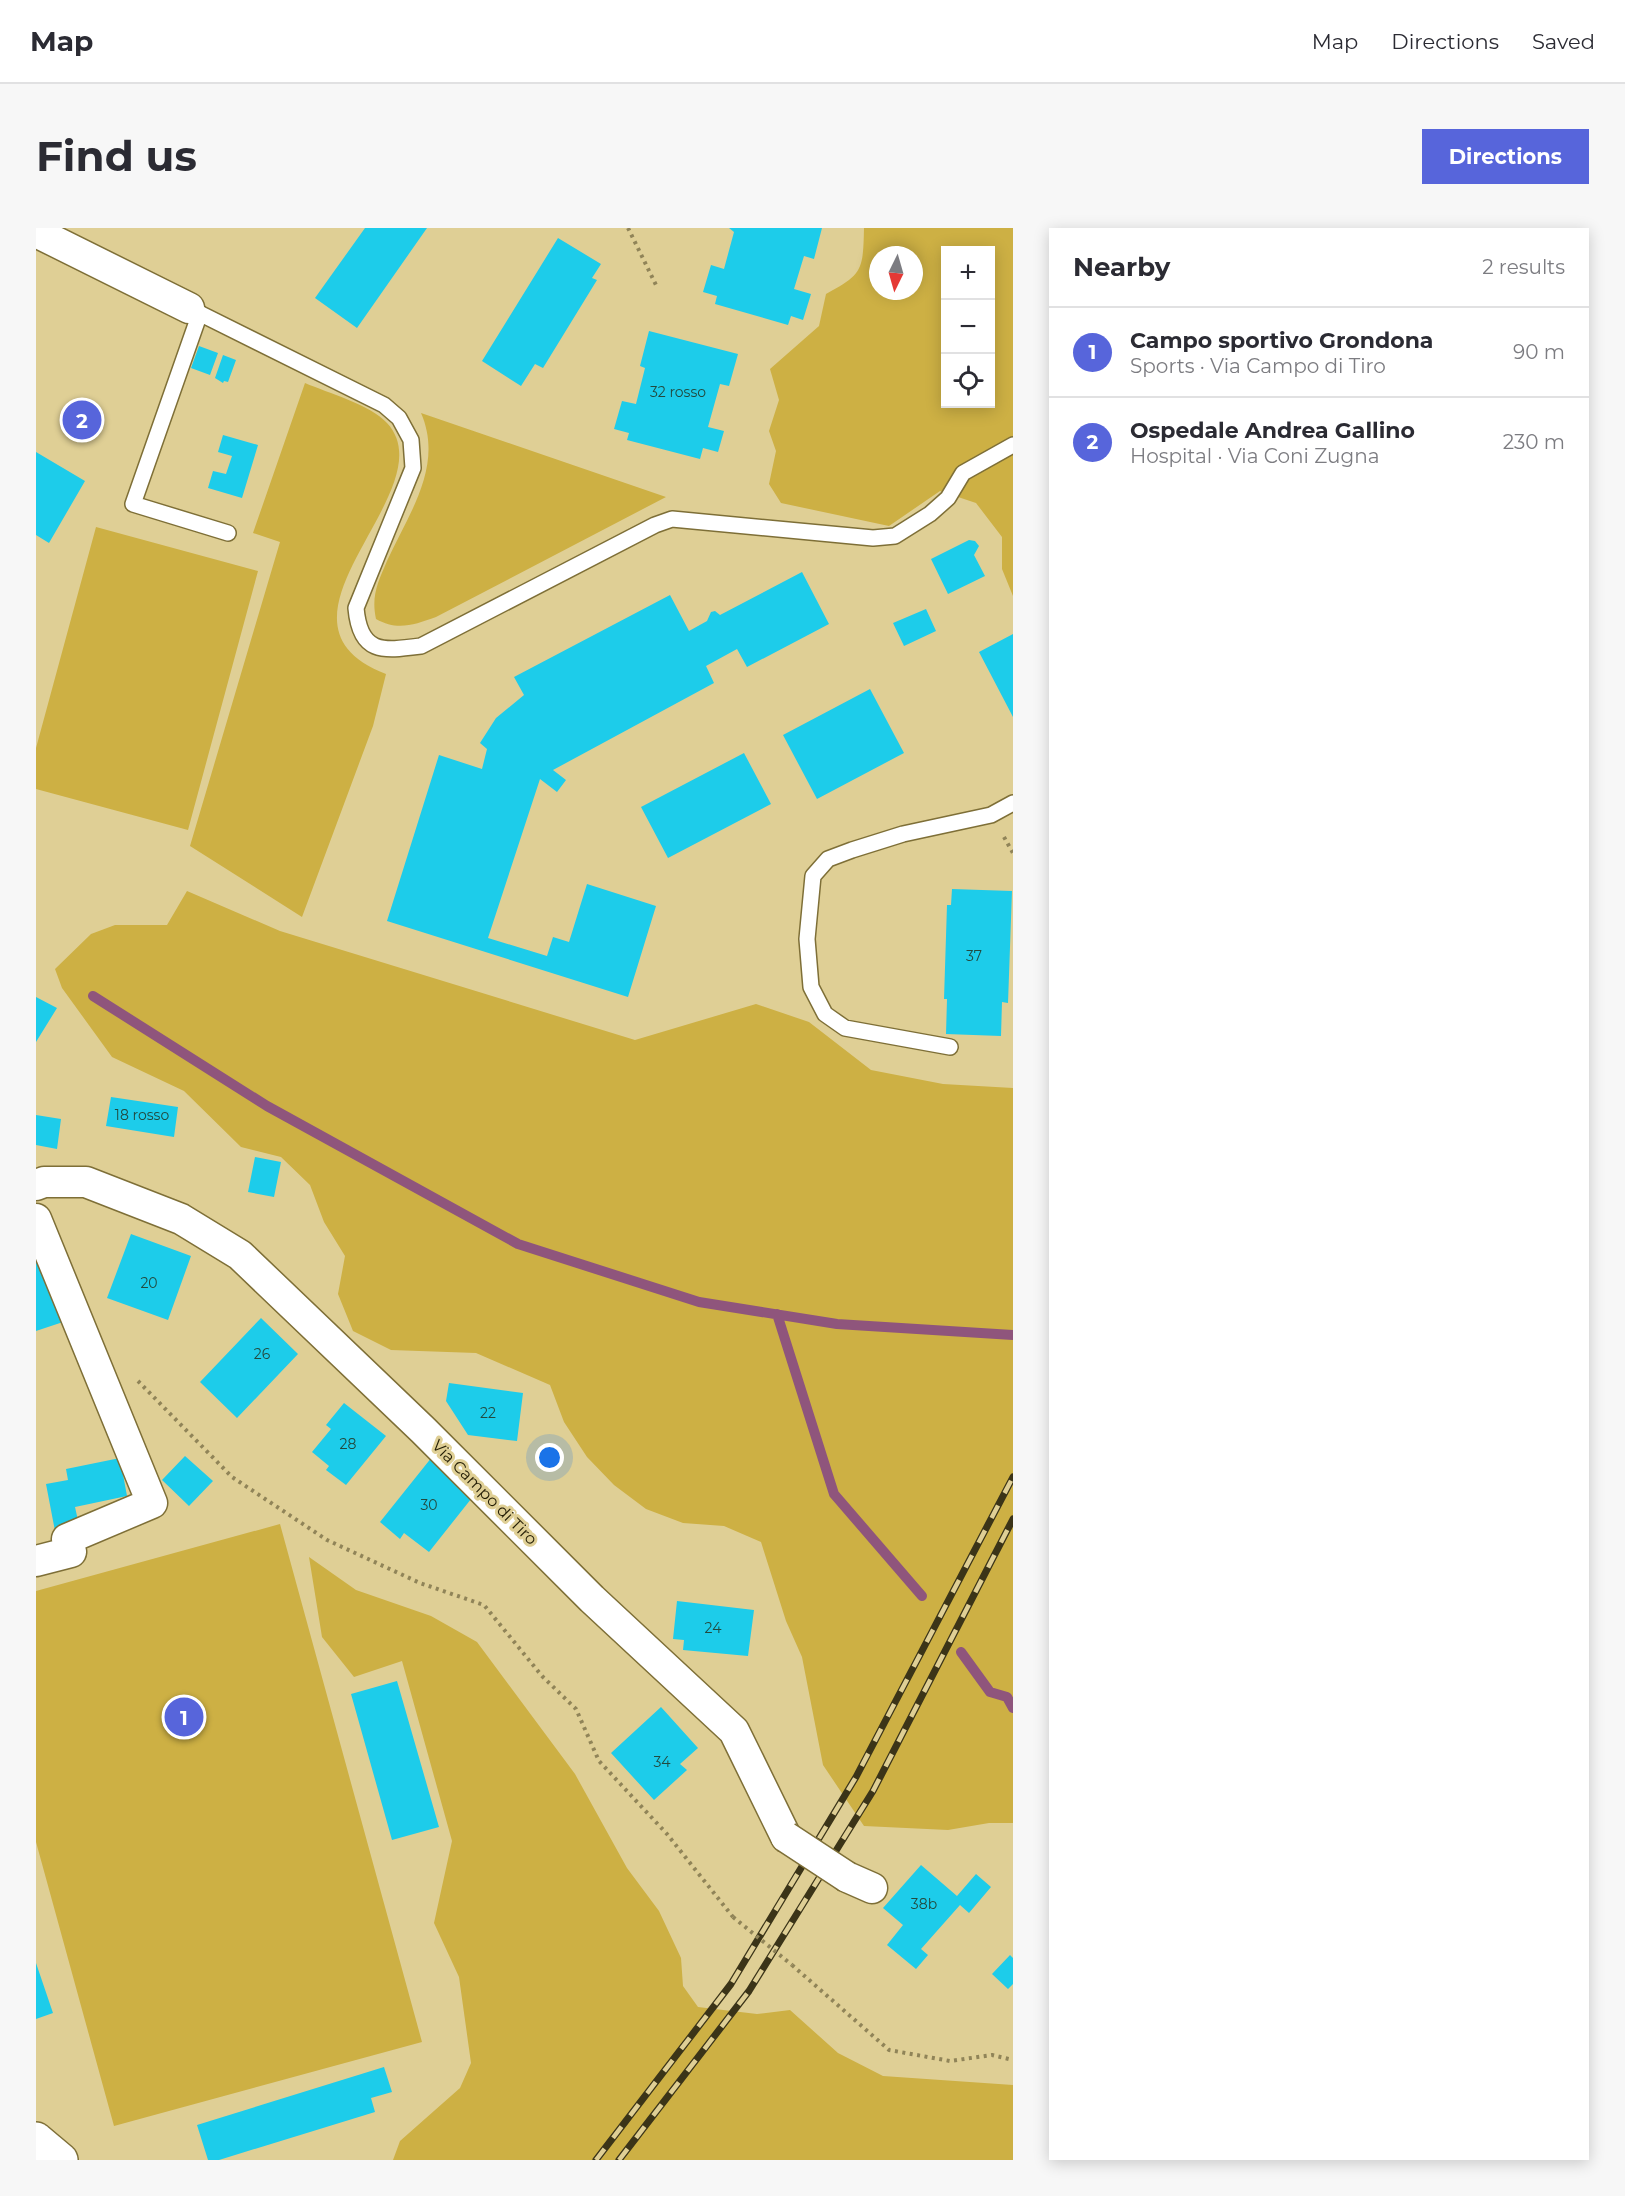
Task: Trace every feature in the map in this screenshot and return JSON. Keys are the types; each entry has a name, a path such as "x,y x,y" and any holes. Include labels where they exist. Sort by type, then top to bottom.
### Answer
{"street":[{"path":"36,232 194,311"},
{"name":"Via Campo di Tiro","path":"36,1185 44,1182 86,1182 181,1219 240,1255 423,1430 592,1599 734,1731 786,1837 859,1883"},
{"path":"36,1219 152,1503 68,1539 71,1552 36,1561"},
{"path":"36,2139 61,2160"}],"lane":[{"path":"228,532 132,504 194,311 384,405 399,418 411,440 413,468 356,608 358,630 371,644 389,650 421,646 656,525 672,519 873,538 895,536 930,514 948,498 963,473 1013,445"},
{"path":"950,1047 845,1028 825,1014 811,987 807,939 813,876 828,860 852,850 903,834 991,815 1012,806"}],"path":[{"path":"628,228 657,287"},
{"path":"134,1378 232,1477 327,1540 420,1583 484,1605 542,1676 576,1709 599,1761 667,1834 733,1917 889,2050 950,2061 992,2055 1013,2061"}],"shaded area":[{"path":"864,228 1013,228 1013,596 1002,569 1002,537 976,503 940,491 889,526 781,503 769,484 776,451 769,431 779,400 770,369 819,326 826,294 854,275 863,253"},
{"path":"305,383 360,405 380,417 387,423 399,451 394,483 342,589 337,622 349,651 386,674 373,726 302,917 190,846 280,542 253,533"},
{"path":"421,413 666,497 436,617 406,626 384,623 376,619 374,603 376,589 421,489 426,470 427,433"},
{"path":"96,527 258,571 188,830 36,789 36,748"},
{"path":"187,891 280,931 635,1040 756,1004 809,1022 871,1070 943,1084 1013,1088 1013,1823 989,1823 948,1830 864,1826 823,1765 802,1657 786,1621 761,1542 724,1526 683,1523 646,1509 614,1485 587,1457 564,1422 550,1385 476,1353 391,1350 353,1331 338,1294 345,1256 324,1222 310,1185 281,1157 241,1147 184,1091 112,1057 62,988 55,969 91,934 115,925 167,925"},
{"path":"280,1524 422,2042 114,2126 36,1842 36,1591"},
{"path":"309,1557 356,1590 431,1616 477,1642 575,1774 627,1868 659,1911 681,1958 683,1986 698,2007 757,2014 790,2010 838,2053 883,2076 1013,2085 1013,2160 393,2160 400,2141 460,2088 471,2063 459,1977 434,1923 452,1841 402,1661 354,1677 322,1637"}],"building":[{"path":"365,228 427,228 357,328 315,298"},
{"path":"729,228 822,228 814,259 804,256 794,289 811,294 803,320 791,316 788,325 715,304 717,296 703,292 711,265 724,269 734,232"},
{"path":"558,238 601,264 592,278 597,280 543,368 535,364 521,386 482,361"},
{"path":"649,331 738,354 729,386 720,384 708,427 724,431 718,452 703,448 700,459 627,440 629,433 614,429 622,401 636,404 645,368 640,366"},
{"path":"199,346 218,353 210,375 191,368"},
{"path":"223,355 236,360 228,382 223,383 215,378"},
{"path":"223,435 258,445 242,498 208,488 213,471 226,474 232,456 218,452"},
{"path":"36,452 85,481 49,543 36,535"},
{"path":"969,540 975,541 979,546 974,555 985,576 948,594 931,559"},
{"path":"802,572 829,624 747,667 737,649 706,666 714,683 553,770 566,780 557,792 540,779 488,938 547,956 553,937 569,942 587,884 656,906 628,997 387,921 439,755 482,769 487,749 480,743 496,718 524,695 514,677 670,595 689,631 707,621 711,612 715,611 720,615"},
{"path":"926,609 936,631 904,646 893,623"},
{"path":"1013,634 1013,717 979,652"},
{"path":"870,689 904,753 817,799 783,735"},
{"path":"744,753 771,804 668,858 641,807"},
{"path":"952,889 1012,891 1008,1003 1002,1002 1001,1036 946,1034 947,999 944,999 947,905 951,905"},
{"path":"36,997 57,1008 36,1042"},
{"path":"111,1097 178,1107 174,1137 106,1126"},
{"path":"36,1115 61,1119 57,1149 36,1145"},
{"path":"255,1157 281,1162 274,1197 248,1192"},
{"path":"131,1234 191,1256 168,1320 107,1298"},
{"path":"36,1250 63,1322 36,1331"},
{"path":"261,1318 298,1354 237,1418 200,1382"},
{"path":"449,1383 523,1393 517,1441 468,1435 446,1401"},
{"path":"344,1403 386,1436 346,1485 326,1470 329,1466 312,1452 331,1429 326,1425"},
{"path":"185,1456 213,1481 189,1506 162,1480"},
{"path":"432,1457 475,1494 429,1552 404,1533 400,1539 380,1522"},
{"path":"120,1458 127,1496 75,1507 79,1525 55,1531 46,1484 68,1480 66,1469"},
{"path":"677,1601 754,1610 748,1656 683,1650 684,1640 673,1639"},
{"path":"397,1681 439,1827 392,1840 351,1694"},
{"path":"661,1707 698,1748 680,1764 687,1770 654,1800 611,1753"},
{"path":"921,1865 957,1896 976,1874 991,1887 969,1913 960,1905 921,1949 928,1955 916,1969 887,1945 903,1925 883,1908"},
{"path":"1010,1955 1013,1958 1013,1984 1008,1989 992,1974"},
{"path":"36,1963 53,2013 36,2019"},
{"path":"384,2067 392,2092 371,2098 375,2112 219,2160 208,2160 197,2125"}],"waterway":[{"path":"93,996 267,1106 518,1244 699,1302 837,1324 1013,1335"},
{"path":"777,1314 834,1494 922,1596"},
{"path":"961,1652 990,1692 1007,1697 1013,1708"}],"railway":[{"path":"596,2160 731,1984 856,1777 1013,1477"},
{"path":"619,2160 749,1991 873,1791 1013,1519"}],"place":[{"name":"Ospedale Andrea Gallino","path":"82,420"},
{"name":"Campo sportivo Grondona","path":"184,1717"}]}
